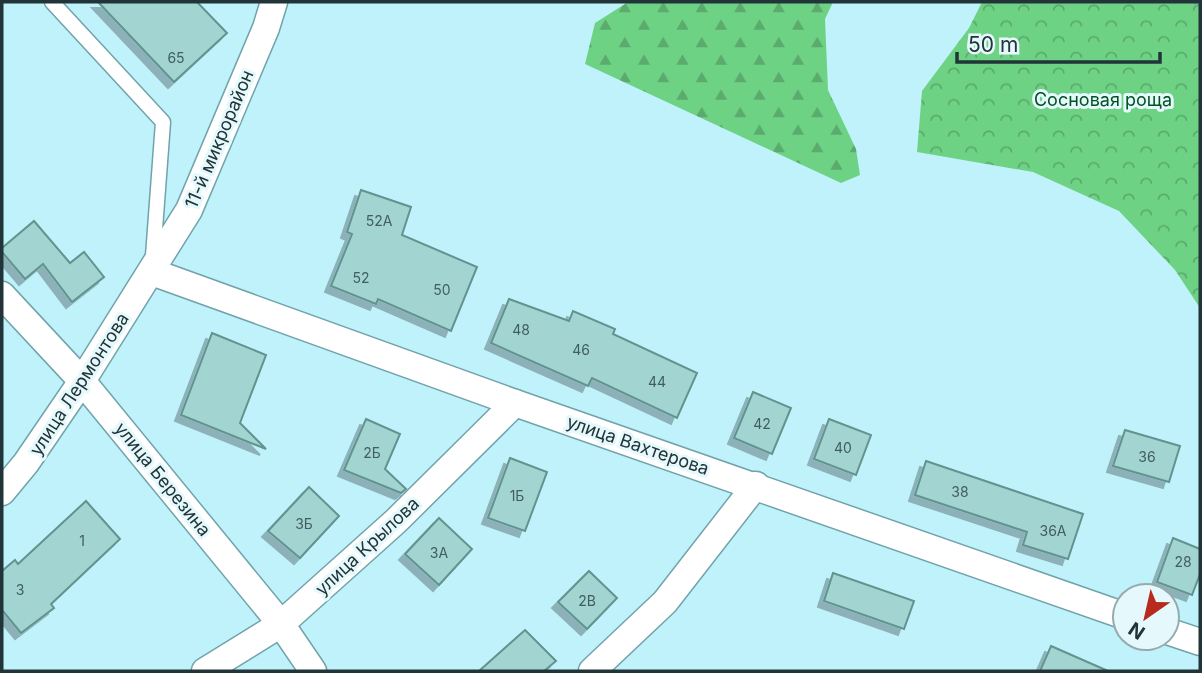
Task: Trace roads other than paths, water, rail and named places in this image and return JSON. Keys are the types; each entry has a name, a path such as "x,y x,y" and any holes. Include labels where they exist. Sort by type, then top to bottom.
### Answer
{"street":[{"name":"11-й микрорайон","path":"152,272 189,210 266,28 274,2"},
{"name":"улица Лермонтова","path":"2,492 26,463 82,381 152,272"},
{"name":"улица Вахтерова","path":"152,272 515,403 1111,611"},
{"name":"улица Березина","path":"2,295 82,381 281,624 313,671"},
{"name":"улица Крылова","path":"205,671 281,624 396,521 515,403"},
{"path":"592,671 665,602 756,485"},
{"path":"1181,636 1200,642"}],"lane":[{"path":"52,2 163,122 152,272"}],"park label":[{"name":"Сосновая роща","path":"1103,99"}]}
